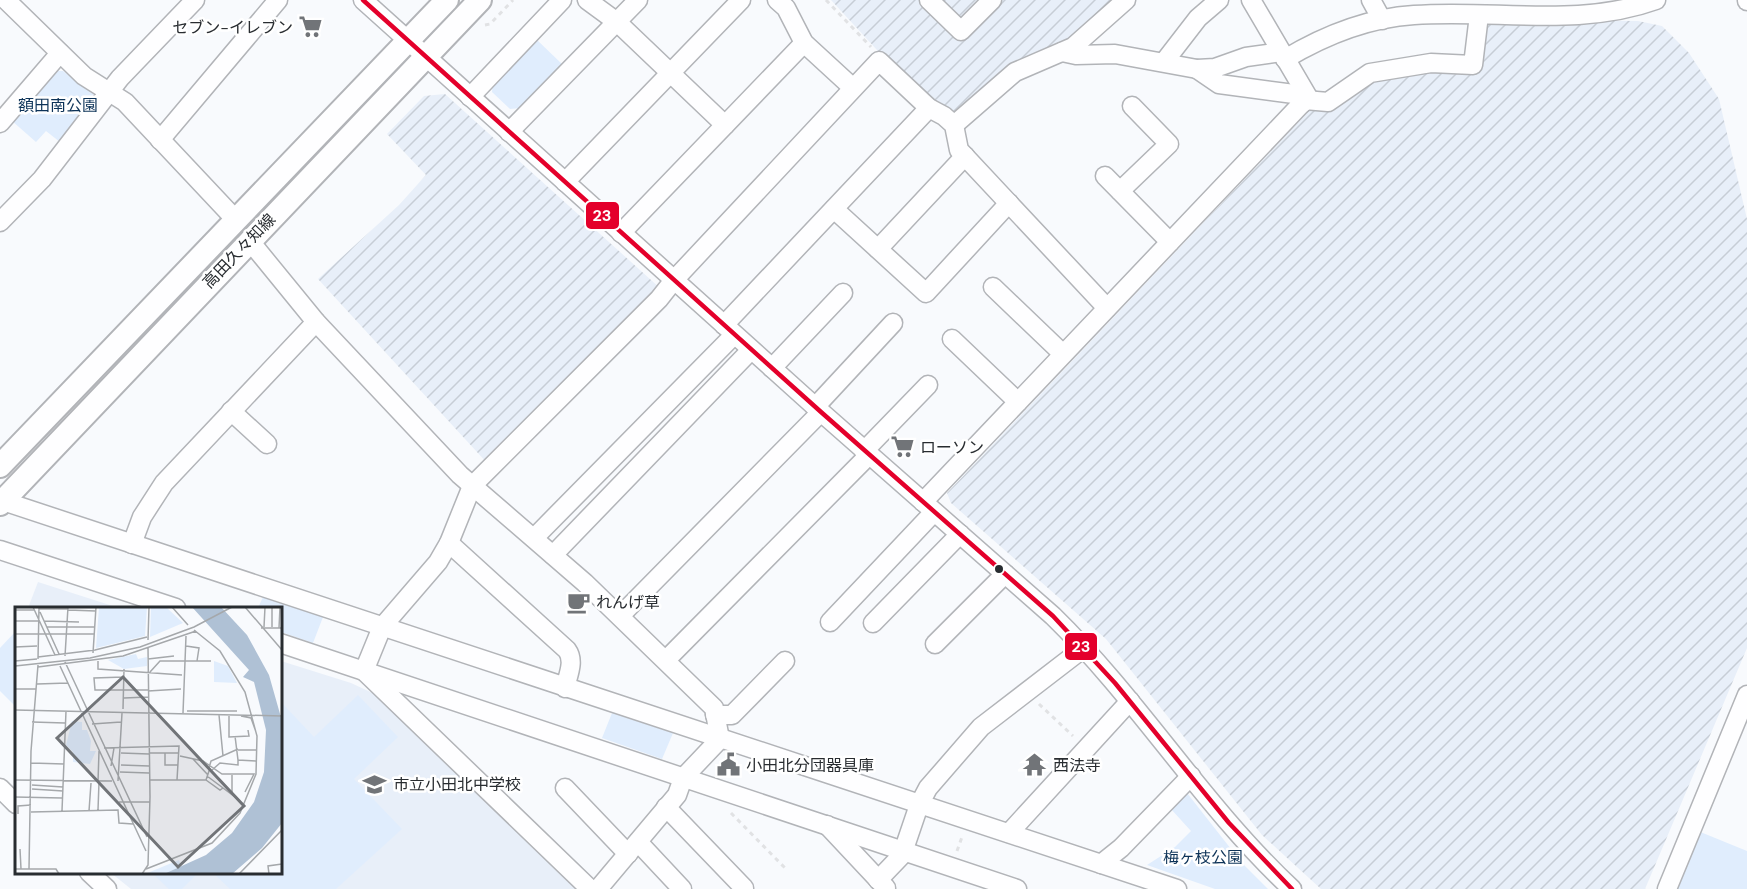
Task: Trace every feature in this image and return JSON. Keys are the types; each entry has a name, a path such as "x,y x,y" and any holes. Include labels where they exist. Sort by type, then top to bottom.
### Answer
{"main road":[{"name":"高田久々知線","path":"0,466 447,0"},
{"name":"高田久々知線","path":"1,502 480,0"}],"street":[{"path":"6,0 84,76 125,102 236,220"},
{"path":"0,222 42,179 109,92 195,0"},
{"path":"160,140 278,0"},
{"path":"363,0 425,58 1085,647 1253,853 1292,889"},
{"path":"470,98 562,0"},
{"path":"587,0 617,22 725,125"},
{"path":"509,132 638,0"},
{"path":"565,182 741,0"},
{"path":"777,0 786,8 804,43 853,88"},
{"path":"929,0 961,31 992,0"},
{"path":"954,125 1015,72 1073,47 1126,0"},
{"path":"1164,62 1198,18 1219,0"},
{"path":"830,622 1018,402 1308,98 1251,0"},
{"path":"1371,0 1382,20"},
{"path":"1062,52 1076,55 1109,53 1197,69 1215,68 1246,57 1283,55 1339,30 1413,15 1479,15 1656,0"},
{"path":"1197,69 1219,84 1294,94 1304,102 1328,102 1370,73 1431,63 1473,65 1479,15"},
{"path":"621,233 804,43"},
{"path":"0,123 60,53"},
{"path":"364,671 382,627 438,562 449,543 472,486 659,299 674,280 879,61 929,108 944,116 954,125 959,150 1107,308"},
{"path":"1120,191 1169,144 1132,105"},
{"path":"534,538 729,330 834,209 929,108"},
{"path":"878,249 965,156"},
{"path":"1105,176 1170,242"},
{"path":"834,209 926,293 1010,203"},
{"path":"249,240 316,321 472,486 534,538 620,616 714,708 720,739"},
{"path":"993,287 1063,354"},
{"path":"772,368 843,293"},
{"path":"132,544 153,497 316,321"},
{"path":"620,616 818,410 892,323"},
{"path":"952,339 1018,402"},
{"path":"553,555 752,350"},
{"path":"666,660 867,453 928,385"},
{"path":"231,411 267,444"},
{"path":"1,502 1177,889"},
{"path":"873,623 960,534"},
{"path":"449,543 571,655 564,688"},
{"path":"0,550 170,607"},
{"path":"935,644 1005,574"},
{"path":"282,644 683,778 826,823 1017,889"},
{"path":"826,823 882,884 902,855 919,805 928,788 981,727 1085,647"},
{"path":"715,715 732,716 785,661"},
{"path":"364,671 599,888 677,795 683,778 720,739"},
{"path":"1667,889 1747,695"},
{"path":"1009,833 1130,701"},
{"path":"1101,864 1121,848 1191,776"},
{"path":"0,788 15,803"},
{"path":"565,788 682,889"},
{"path":"666,807 740,879"},
{"path":"90,874 107,889"}],"path":[{"path":"483,26 490,24 513,0"},
{"path":"826,0 878,55 879,61"},
{"path":"1027,692 1086,749"},
{"path":"727,808 787,870"},
{"path":"951,866 968,820"}],"shaded area":[{"path":"831,0 1117,0 1069,42 957,113 949,113 925,97 888,62"},
{"path":"1488,20 1638,21 1662,26 1689,53 1719,99 1747,219 1747,648 1645,889 1321,889 1262,835 1106,639 951,503 947,493 1314,106 1366,80 1436,71 1480,70"},
{"path":"445,94 661,289 488,464 318,279 399,205 426,175 387,134 424,96"},
{"path":"38,582 116,607 28,607"},
{"name":"市立小田北中学校","path":"282,661 351,683 379,696 579,889 131,889 112,874 282,874"}],"green space":[{"path":"535,38 563,65 521,108 510,109 492,92 493,82"},
{"name":"額田南公園","path":"54,71 63,71 94,95 93,102 60,142 46,131 36,142 11,120"},
{"path":"263,597 323,617 313,643 282,632 282,607 258,607"},
{"path":"15,632 15,706 0,691 0,648"},
{"path":"358,695 398,737 354,779 402,829 336,889 230,889 214,874 282,874 282,703 314,737"},
{"path":"612,713 673,733 662,759 602,738"},
{"name":"梅ヶ枝公園","path":"1187,793 1242,863 1268,889 1215,889 1147,865 1175,847 1191,831 1171,809"},
{"path":"1698,831 1747,851 1747,889 1675,889"},
{"path":"153,874 197,874 182,889 169,889"}],"transit line":[{"name":"23","path":"363,0 821,412 1053,616 1115,683 1229,823 1292,889"}],"place":[{"name":"セブン-イレブン","path":"311,27"},
{"name":"ローソン","path":"902,447"},
{"name":"れんげ草","path":"578,602"},
{"name":"小田北分団器具庫","path":"728,765"},
{"name":"西法寺","path":"1035,765"},
{"name":"市立小田北中学校","path":"375,784"}]}
